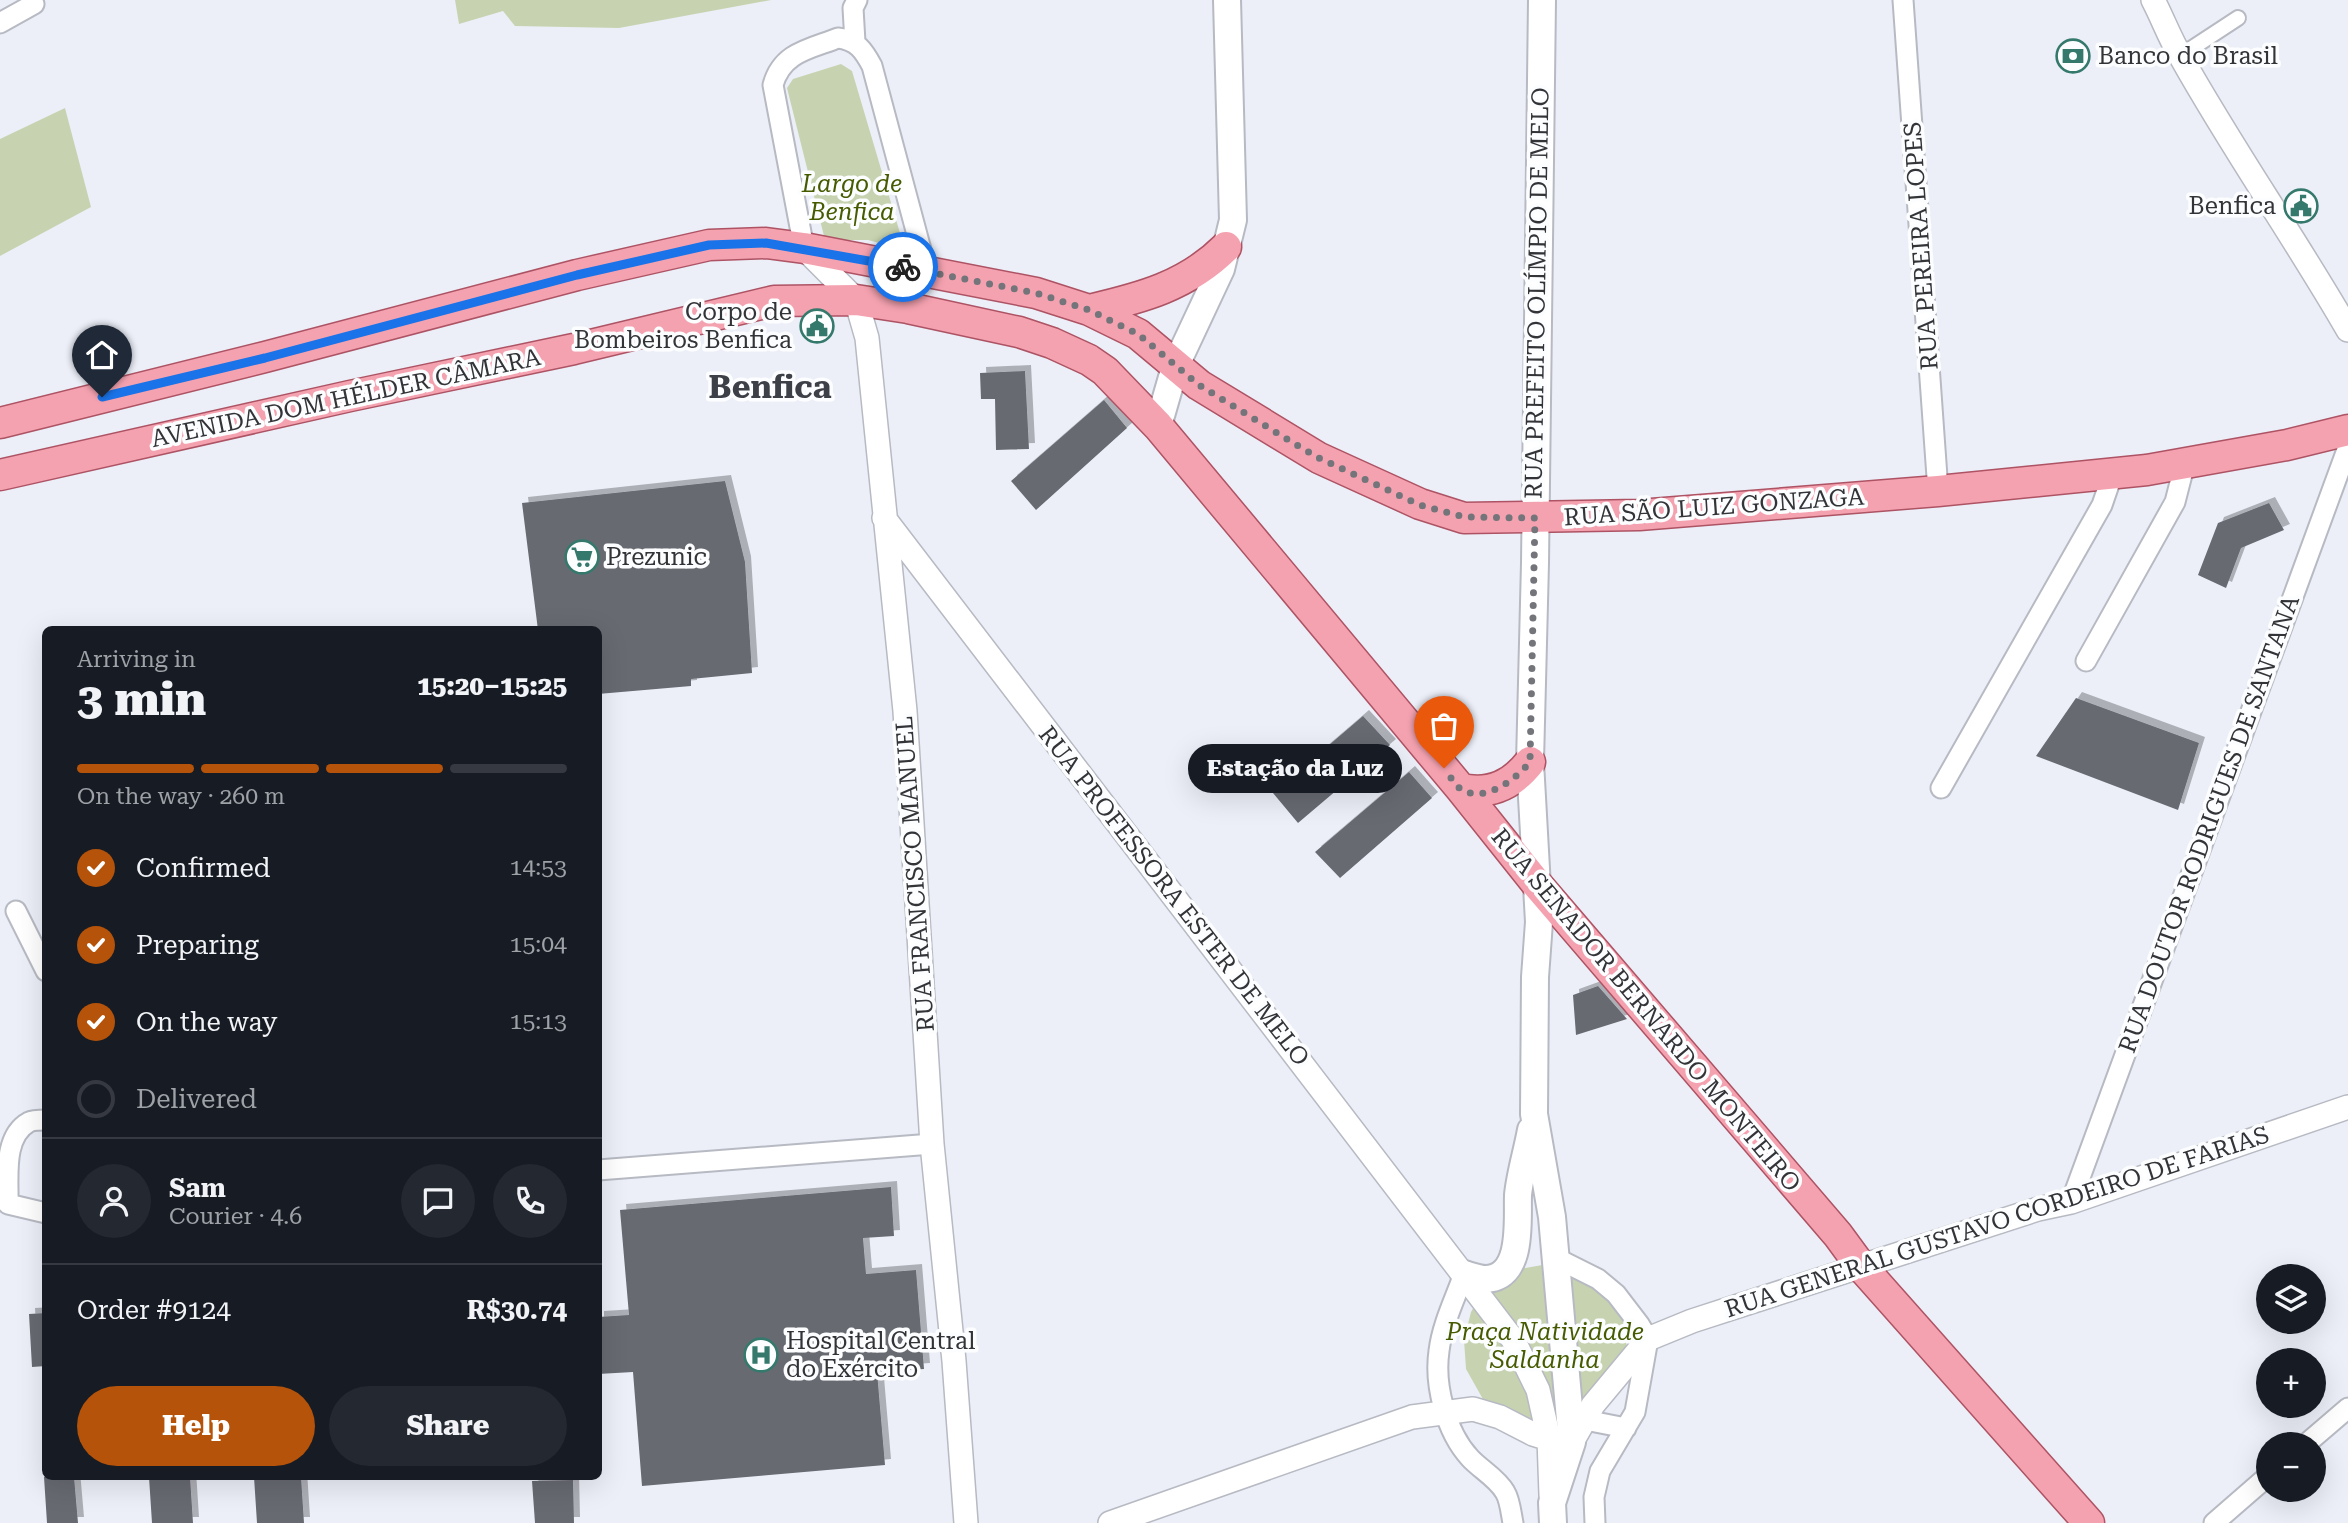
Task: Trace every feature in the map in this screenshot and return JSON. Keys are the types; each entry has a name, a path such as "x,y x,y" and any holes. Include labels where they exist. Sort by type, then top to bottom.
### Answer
{"main road":[{"path":"1158,426 1175,367 1221,269 1233,219 1227,0"},
{"name":"RUA PREFEITO OLÍMPIO DE MELO","path":"1542,0 1530,762 1539,922 1535,977 1534,1114 1552,1217 1568,1434 1553,1513"},
{"path":"0,423 265,358 577,275 709,245 766,243 927,272"},
{"path":"1089,310 1165,288 1208,265 1226,247"},
{"name":"RUA SÃO LUIZ GONZAGA","path":"927,272 1036,293 1089,310 1138,334 1175,367 1222,401 1319,458 1420,505 1464,517 1639,515 1938,491 2185,463 2287,445 2348,430"},
{"name":"AVENIDA DOM HÉLDER CÂMARA","path":"0,475 350,396 574,349 774,301 856,300 908,308 1019,332 1089,360 1105,371 1158,426"},
{"name":"RUA SENADOR BERNARDO MONTEIRO","path":"1158,426 1461,789 1535,883 1838,1235 1860,1265 2089,1523"},
{"path":"1461,789 1476,792 1499,788 1512,781 1530,762"},
{"path":"1464,1274 1485,1279 1494,1277 1505,1271 1512,1262 1517,1234 1519,1192 1534,1114"}],"street":[{"path":"857,0 853,8 855,42 872,66 927,272"},
{"name":"RUA PEREIRA LOPES","path":"1903,0 1938,491"},
{"path":"2153,0 2180,56 2348,330"},
{"path":"0,23 34,4"},
{"path":"2180,56 2238,18"},
{"path":"804,248 773,85 780,65 791,57 838,38 855,42"},
{"name":"RUA FRANCISCO MANUEL","path":"804,248 856,300 867,338 905,711 932,1144 954,1361 966,1523"},
{"name":"RUA DOUTOR RODRIGUES DE SANTANA","path":"2071,1202 2348,447"},
{"path":"2086,661 2175,502 2185,463"},
{"path":"1941,788 2102,505 2113,473"},
{"name":"RUA PROFESSORA ESTER DE MELO","path":"884,518 1464,1274"},
{"path":"16,911 42,963"},
{"name":"RUA GENERAL GUSTAVO CORDEIRO DE FARIAS","path":"1648,1339 1692,1321 1860,1265 2038,1209 2071,1202 2348,1107"},
{"path":"42,1120 30,1122 17,1134 10,1147 8,1205 42,1212"},
{"path":"602,1170 932,1144"},
{"path":"1554,1257 1598,1279 1616,1294 1648,1339 1634,1412 1600,1471 1594,1497 1595,1523"},
{"path":"1464,1274 1445,1324 1438,1352 1445,1412 1468,1457 1505,1492 1513,1523"},
{"path":"1464,1274 1514,1341 1538,1390 1568,1434"},
{"path":"1568,1434 1648,1339"},
{"path":"2320,1432 2348,1408"},
{"path":"1110,1523 1412,1417 1473,1409 1500,1416 1533,1434 1568,1434 1626,1428"},
{"path":"2214,1523 2256,1486"}],"green space":[{"path":"455,0 771,0 619,28 515,26 503,11 459,24"},
{"name":"Largo de Benfica","path":"841,64 852,71 905,250 868,240 825,240 787,88 793,79"},
{"path":"65,108 91,207 0,256 0,139"},
{"name":"Praça Natividade Saldanha","path":"1548,1264 1595,1281 1619,1309 1627,1334 1625,1364 1600,1407 1545,1428 1484,1401 1466,1369 1464,1340 1471,1312 1479,1298 1519,1269"}],"building":[{"path":"1025,371 1029,449 996,450 995,399 981,399 980,373"},
{"path":"1104,400 1127,428 1036,510 1011,481"},
{"path":"725,481 745,562 752,673 691,679 691,686 602,694 602,626 537,626 522,503"},
{"path":"2269,503 2284,530 2241,548 2226,588 2198,575 2218,523"},
{"path":"2076,698 2199,743 2178,810 2036,756"},
{"path":"1363,716 1390,745 1298,823 1273,793"},
{"path":"1409,772 1432,798 1340,878 1315,852"},
{"path":"1598,986 1627,1019 1576,1035 1573,995"},
{"path":"891,1187 894,1236 863,1238 866,1274 916,1270 924,1369 877,1372 885,1465 642,1486 633,1372 602,1374 602,1317 629,1315 620,1210"},
{"path":"42,1313 42,1366 32,1367 29,1314"},
{"path":"44,1480 74,1480 78,1523 47,1523"},
{"path":"149,1480 190,1480 193,1523 152,1523"},
{"path":"254,1480 301,1480 304,1523 257,1523"},
{"path":"573,1480 574,1523 535,1523 532,1481"}],"way so far":[{"path":"903,267 1036,293 1089,310 1138,334 1175,367 1222,401 1319,458 1420,505 1464,517 1535,518 1530,762 1512,781 1492,790 1476,792 1461,789 1444,768"}],"place":[{"name":"Banco do Brasil","path":"2073,56"},
{"name":"Benfica","path":"2301,206"},
{"name":"Corpo de Bombeiros Benfica","path":"817,326"},
{"name":"Prezunic","path":"582,557"},
{"name":"Estação da Luz","path":"1444,768"},
{"name":"Hospital Central do Exército","path":"761,1355"}],"district":[{"name":"Benfica","path":"770,387"}],"route":[{"path":"102,397 265,358 577,275 709,245 766,243 903,267"}]}
